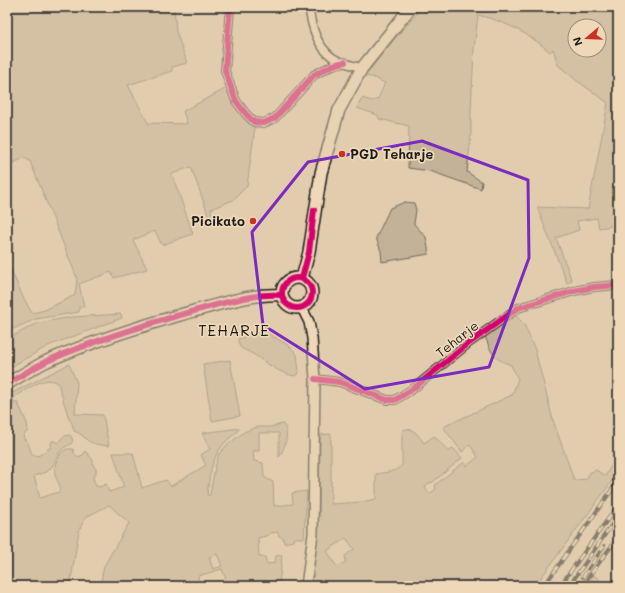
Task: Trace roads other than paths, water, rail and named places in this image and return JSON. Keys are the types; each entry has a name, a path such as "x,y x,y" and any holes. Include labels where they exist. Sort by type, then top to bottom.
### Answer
{"main road":[{"path":"302,278 309,252 320,173 339,110 362,68 411,7"},
{"path":"295,277 302,278 308,282 312,289 312,297 309,304 302,308 295,309 288,306 284,302 281,295 282,286 288,280 295,277"},
{"path":"7,384 46,362 91,343 120,333 211,306 266,294 281,295"}],"street":[{"path":"230,7 225,71 236,100 254,122 264,124 275,118 314,75 333,65 345,62"},
{"path":"309,7 311,25 315,37 324,50 333,58 362,68"},
{"name":"Teharje","path":"315,379 340,382 387,400 395,400 414,388 469,342 518,308 574,290 618,285"},
{"path":"302,308 309,322 312,338 315,379 313,534 306,586"}],"railway":[{"path":"544,586 618,481"},
{"path":"560,586 618,505"},
{"path":"569,586 618,516"},
{"path":"582,586 618,537"},
{"path":"583,577 604,546"}],"place":[{"name":"PGD Teharje","path":"342,154"},
{"name":"Picikato","path":"253,221"}],"district":[{"name":"TEHARJE","path":"234,331"}]}
